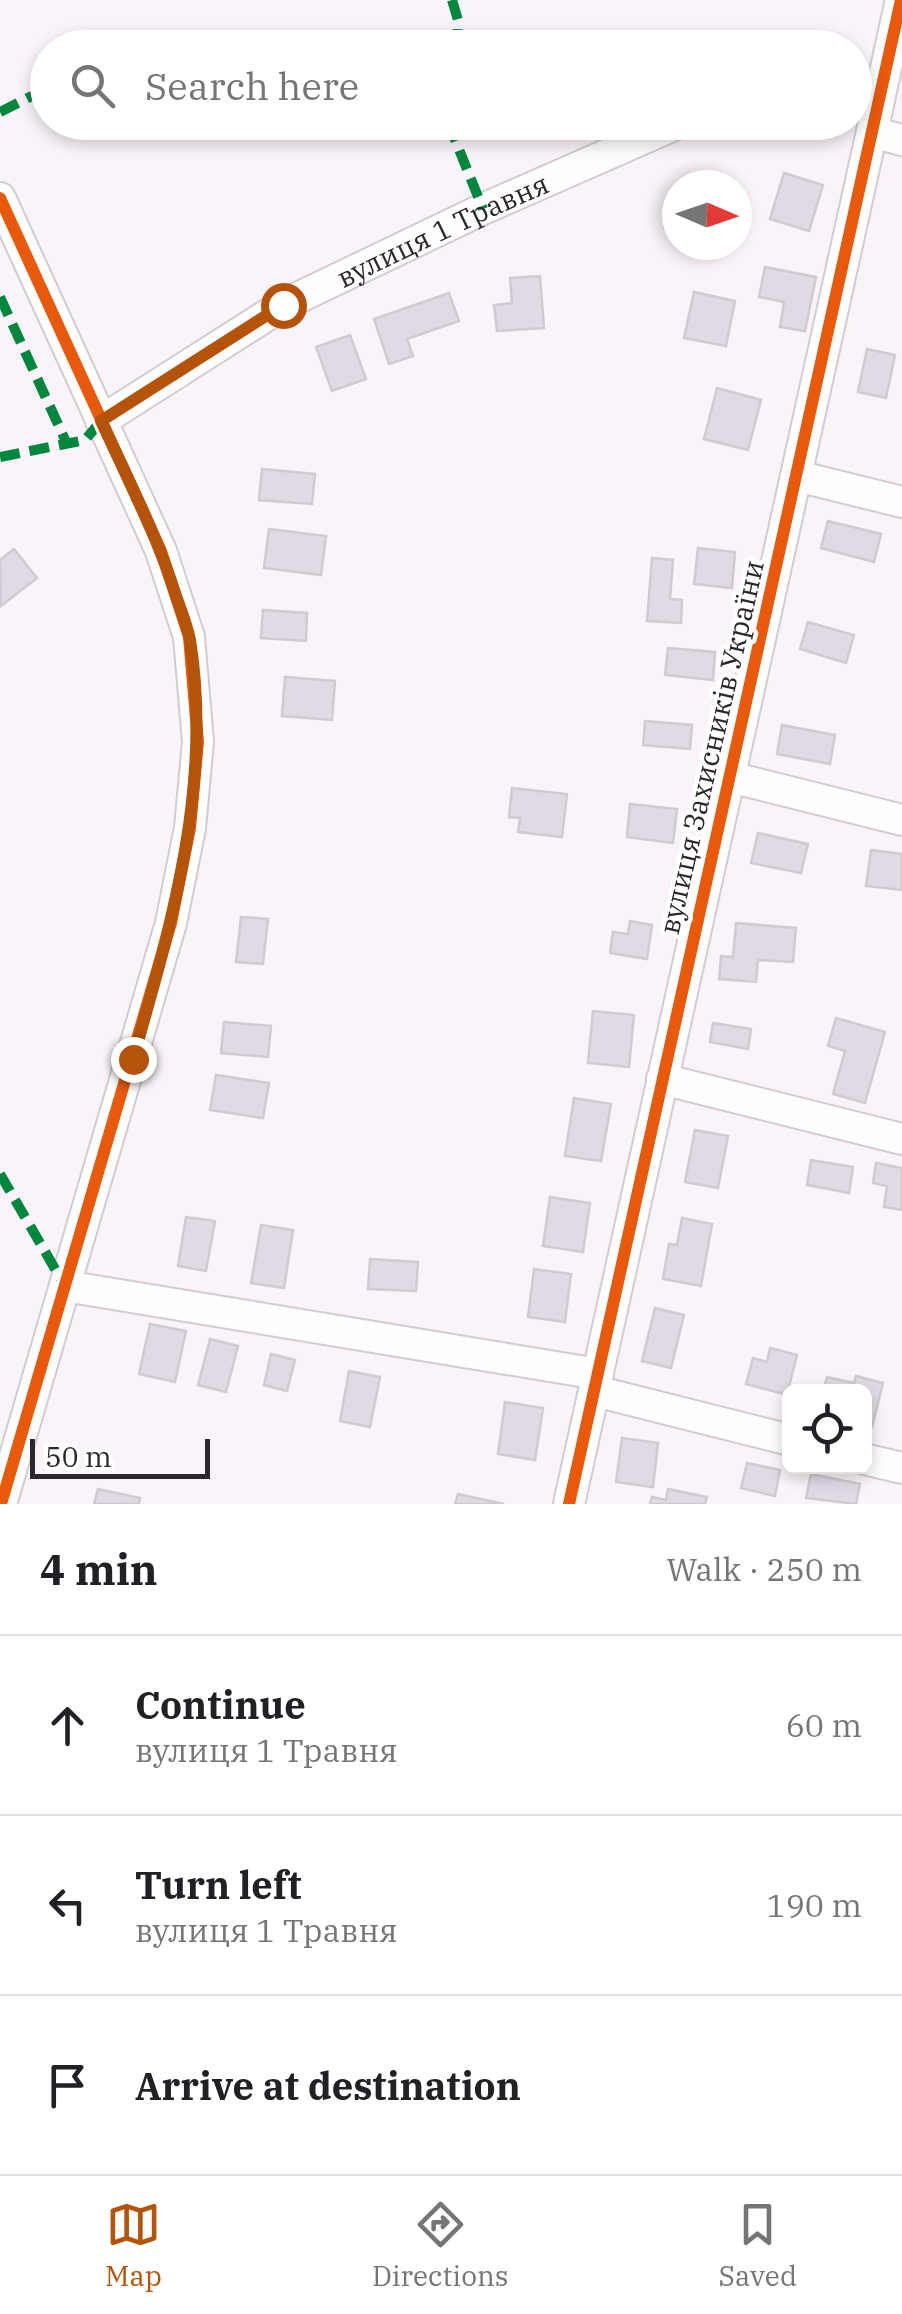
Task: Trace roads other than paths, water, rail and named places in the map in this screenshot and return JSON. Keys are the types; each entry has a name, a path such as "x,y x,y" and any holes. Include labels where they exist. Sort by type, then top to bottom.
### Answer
{"street":[{"path":"872,85 902,0"},
{"path":"872,132 902,140"},
{"name":"вулиця 1 Травня","path":"101,421 283,305 640,140"},
{"name":"вулиця Захисників України","path":"569,1504 870,140"},
{"path":"0,198 162,550 190,637 198,742 190,828 171,923 0,1504"},
{"path":"797,476 902,502"},
{"path":"730,777 902,820"},
{"path":"662,1079 902,1139"},
{"path":"65,1286 596,1383 782,1438"},
{"path":"872,1461 902,1468"}]}
